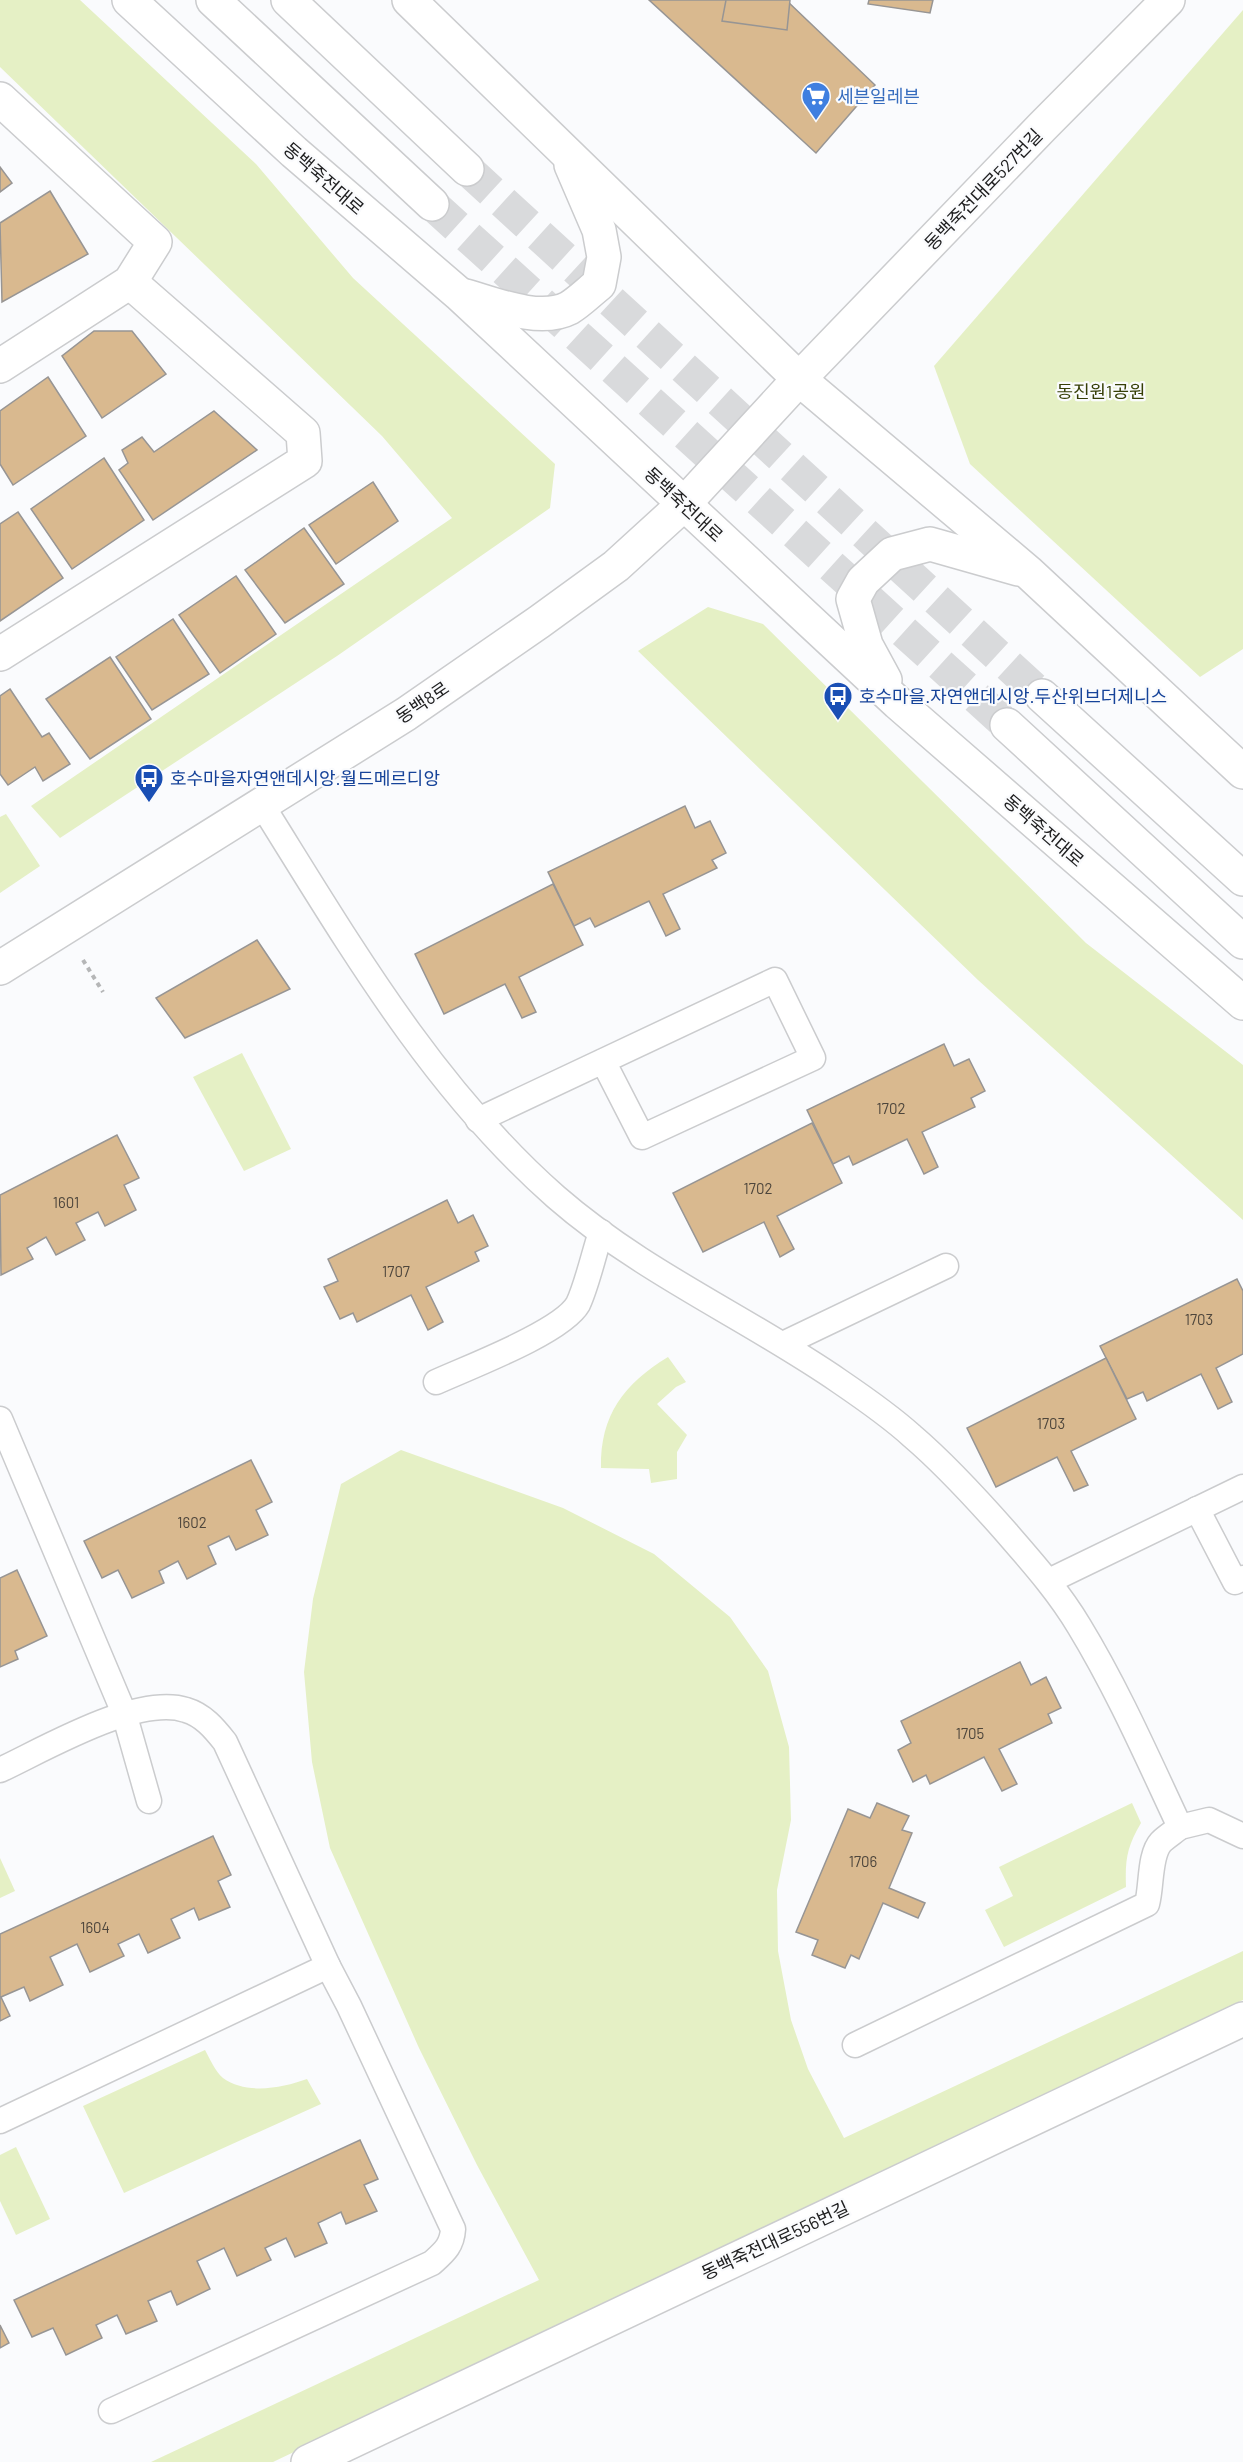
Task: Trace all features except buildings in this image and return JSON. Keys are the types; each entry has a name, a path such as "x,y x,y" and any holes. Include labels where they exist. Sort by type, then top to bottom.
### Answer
{"main road":[{"name":"동백죽전대로","path":"129,0 294,152 459,294 898,703 1243,1003"},
{"path":"213,0 432,204"},
{"path":"288,0 467,169"},
{"path":"409,0 799,379 1028,572 1243,772"},
{"name":"동백죽전대로527번길","path":"799,379 1168,0"},
{"path":"0,99 155,242 130,282 0,366"},
{"path":"459,294 519,311 545,313 567,308 599,284 604,257 599,230 565,151"},
{"path":"0,654 305,461 303,433 130,282"},
{"name":"동백8로","path":"0,968 406,714 616,566 684,504 799,379"},
{"path":"898,703 866,645 853,599 863,581 892,554 930,544 1028,572"},
{"path":"1042,696 1243,879"},
{"path":"1006,725 1243,942"},
{"name":"동백죽전대로556번길","path":"308,2462 1243,2019"}],"lane":[{"path":"262,805 376,986 450,1088 478,1120 558,1199 655,1271 783,1344 839,1381 911,1434 982,1505 1049,1581 1078,1624 1110,1679 1180,1827"},
{"path":"478,1120 603,1061 775,980 813,1058 642,1137 603,1061"},
{"path":"436,1382 549,1330 566,1318 578,1303 601,1232"},
{"path":"783,1344 946,1266"},
{"path":"0,1419 124,1713 149,1801"},
{"path":"1049,1581 1243,1487"},
{"path":"1197,1509 1235,1582 1243,1578"},
{"path":"0,1770 124,1713 158,1707 186,1710 212,1724 225,1742 453,2229 452,2241 446,2252 432,2263 111,2411"},
{"path":"855,2045 1147,1904 1152,1888 1151,1867 1159,1844 1180,1827 1209,1820 1243,1836"},
{"path":"0,2121 328,1966"}],"green space":[{"path":"0,0 80,0 256,164 353,278 555,464 550,508 337,656 60,838 31,806 452,518 382,436 0,67"},
{"name":"동진원1공원","path":"1243,10 1243,649 1200,677 970,464 934,366"},
{"path":"708,607 763,624 1086,943 1243,1065 1243,1220 978,980 638,651"},
{"path":"6,814 40,866 0,893 0,817"},
{"path":"242,1053 291,1149 244,1171 193,1077"},
{"path":"668,1357 686,1382 676,1387 657,1404 687,1435 677,1452 677,1479 651,1483 649,1469 601,1468 605,1432 618,1403 639,1378"},
{"path":"401,1450 563,1508 654,1554 730,1617 768,1671 789,1747 791,1820 777,1890 778,1951 791,2020 808,2069 844,2138 1243,1951 1243,2000 273,2462 151,2462 539,2280 477,2165 419,2048 330,1848 312,1762 304,1672 313,1599 341,1484"},
{"path":"1132,1803 1141,1823 1128,1853 1126,1887 1004,1947 985,1910 1013,1896 999,1867"},
{"path":"0,1858 15,1891 0,1898"},
{"path":"205,2050 220,2075 232,2083 243,2087 265,2088 307,2079 321,2104 124,2193 83,2106"},
{"path":"16,2147 50,2219 16,2235 0,2201 0,2155"}],"tunnel":[{"path":"467,169 1042,696"},
{"path":"432,204 1007,725"}],"place":[{"name":"세븐일레븐","path":"816,122"},
{"name":"호수마을.자연앤데시앙.두산위브더제니스","path":"838,722"},
{"name":"호수마을자연앤데시앙.월드메르디앙","path":"149,804"}]}
